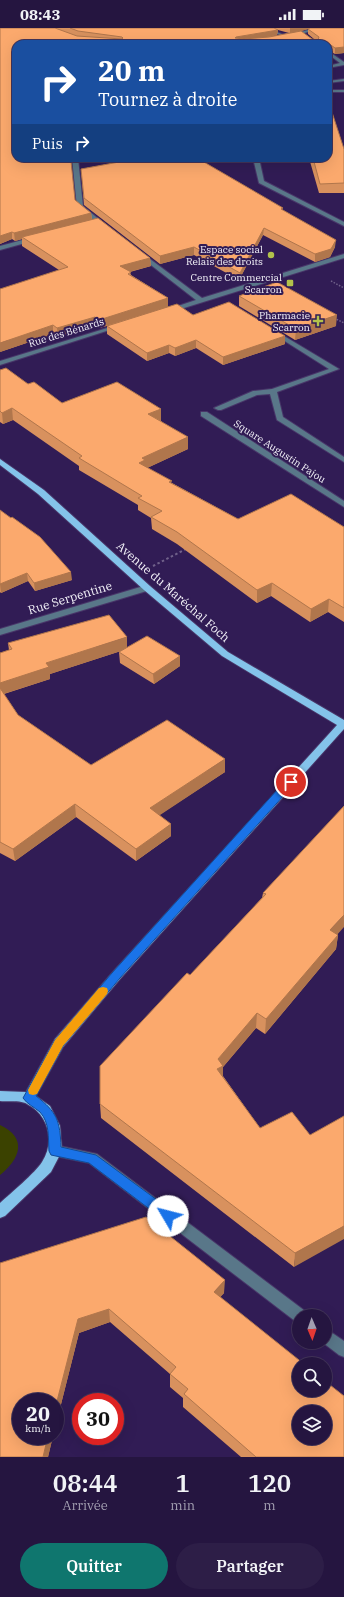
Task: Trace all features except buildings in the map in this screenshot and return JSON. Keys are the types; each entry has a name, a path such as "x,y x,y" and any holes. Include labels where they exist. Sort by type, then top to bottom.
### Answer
{"main road":[{"name":"Avenue du Maréchal Foch","path":"0,461 41,492 134,576 225,654 343,724"},
{"path":"29,1098 59,1043 116,976 343,724"},
{"path":"0,1096 29,1098 45,1110 54,1126 55,1151 46,1168 0,1212"}],"street":[{"path":"264,28 288,37"},
{"path":"275,39 303,35 319,28"},
{"path":"332,55 344,64"},
{"path":"332,66 344,64"},
{"path":"332,82 344,80"},
{"path":"332,91 344,91"},
{"path":"75,162 80,207 112,232"},
{"path":"257,162 261,182 344,224"},
{"path":"92,224 100,222"},
{"path":"0,248 38,238"},
{"path":"136,250 202,301"},
{"path":"157,315 202,301 219,299 344,256"},
{"name":"Rue des Bénards","path":"0,363 127,324"},
{"path":"218,408 256,393 273,391 335,369 269,329"},
{"path":"273,391 280,418 344,460"},
{"name":"Square Augustin Pajou","path":"204,414 344,505"},
{"name":"Rue Serpentine","path":"0,632 148,588"},
{"path":"55,1151 92,1158 292,1310"},
{"path":"332,1341 344,1350"}],"path":[{"path":"331,316 344,323"},
{"path":"134,576 192,546"}],"green space":[{"path":"0,1125 9,1130 15,1136 18,1142 18,1149 12,1162 0,1175"}],"slow traffic":[{"path":"33,1090 59,1043 103,991"}],"place":[{"name":"Espace social Relais des droits","path":"271,255"},
{"name":"Centre Commercial Scarron","path":"290,283"},
{"name":"Pharmacie Scarron","path":"318,321"}],"route":[{"path":"168,1216 92,1158 55,1151 54,1126 45,1110 29,1098 59,1043 116,976 291,782"}]}
